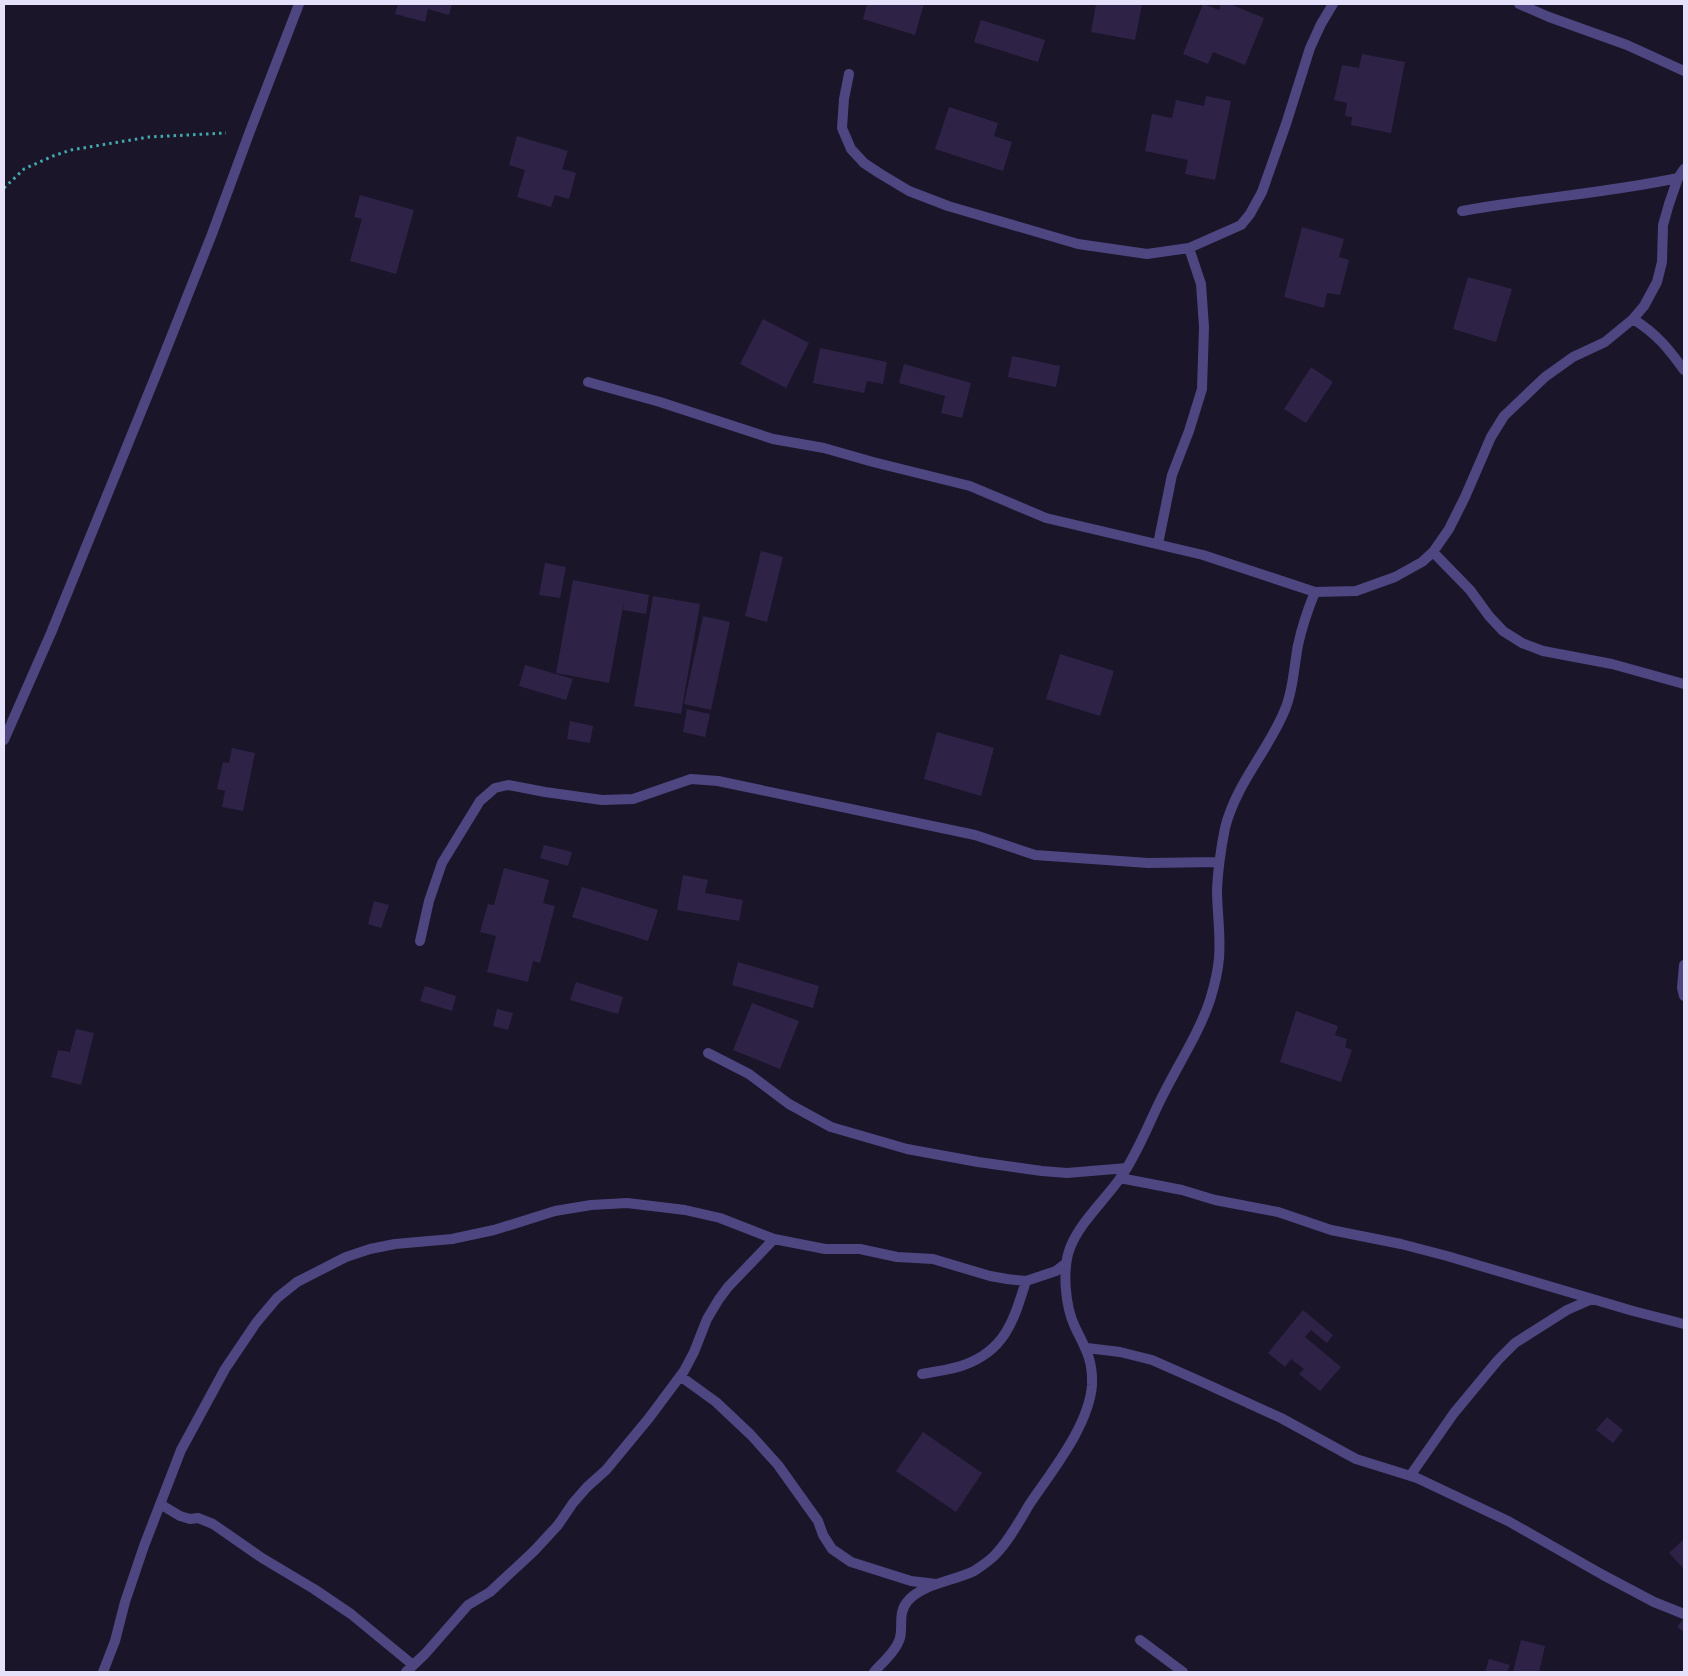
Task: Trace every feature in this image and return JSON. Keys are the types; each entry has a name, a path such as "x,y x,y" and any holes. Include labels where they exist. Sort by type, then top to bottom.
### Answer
{"street":[{"path":"4,740 51,633 158,370 299,4"},
{"path":"848,74 842,128 851,149 864,163 909,191 948,206 1078,244 1146,254 1189,248 1241,224 1250,214 1262,192 1310,48 1333,4"},
{"path":"1519,4 1549,17 1628,45 1684,71"},
{"path":"1462,211 1505,203 1635,187 1681,174"},
{"path":"588,382 660,402 773,439 824,448 970,486 1046,518 1158,544 1245,568 1315,592 1356,591 1395,578 1422,562 1433,552 1449,529 1491,437 1504,416 1544,378 1573,357 1605,342 1633,320 1644,306 1657,282 1662,262 1663,225 1681,174"},
{"path":"1158,544 1172,475 1189,431 1202,389 1204,327 1201,284 1189,248"},
{"path":"1633,320 1652,331 1684,370"},
{"path":"1433,552 1470,590 1489,616 1503,631 1522,644 1543,651 1612,664 1684,684"},
{"path":"874,1672 899,1642 901,1616 907,1602 913,1596 936,1584 974,1571 995,1555 1059,1461 1083,1419 1089,1404 1092,1385 1091,1366 1087,1348 1075,1326 1069,1308 1065,1264 1069,1250 1078,1232 1120,1178 1142,1142 1157,1106 1198,1029 1211,997 1219,959 1217,890 1219,862 1226,827 1234,802 1250,770 1275,731 1285,710 1291,688 1299,641 1315,592"},
{"path":"420,941 429,902 442,863 480,801 495,788 508,785 602,800 633,799 691,780 718,781 975,835 1035,855 1148,863 1219,862"},
{"path":"1684,965 1682,988 1684,996"},
{"path":"708,1053 749,1074 790,1104 832,1127 907,1149 1042,1171 1066,1173 1127,1168"},
{"path":"1120,1178 1182,1190 1215,1200 1278,1212 1331,1230 1402,1244 1684,1324"},
{"path":"103,1672 125,1602 160,1504 181,1450 204,1404 256,1323 276,1298 297,1282 346,1257 394,1244 452,1239 494,1230 555,1211 610,1203 627,1203 685,1210 720,1218 774,1239 825,1249 860,1249 897,1257 933,1259 990,1276 1026,1281 1056,1271 1065,1264"},
{"path":"160,1504 180,1516 190,1519 198,1518 212,1524 262,1558 352,1614 409,1670 426,1654 468,1606 490,1592 540,1545 558,1525 582,1492 606,1470 649,1418 680,1376 694,1352 707,1319 719,1299 774,1239"},
{"path":"922,1374 963,1366 982,1357 992,1349 1005,1334 1015,1318 1026,1281"},
{"path":"1410,1476 1454,1413 1498,1360 1515,1343 1568,1310 1592,1299"},
{"path":"1087,1348 1120,1352 1152,1360 1281,1418 1356,1459 1410,1476 1508,1521 1654,1602 1684,1614"},
{"path":"680,1376 716,1402 751,1435 778,1465 818,1521 832,1549 851,1562 912,1581 936,1584"},
{"path":"1140,1640 1183,1672"}],"path":[{"path":"4,188 24,169 71,150 149,137 250,131"}],"building":[{"path":"398,4 452,4 449,15 428,9 425,22 395,14"},
{"path":"867,4 924,4 915,35 863,19"},
{"path":"1096,4 1142,4 1135,40 1091,32"},
{"path":"1203,4 1219,10 1221,4 1230,4 1264,18 1245,65 1213,52 1208,64 1183,54"},
{"path":"981,20 1045,40 1038,62 974,42"},
{"path":"1362,54 1405,62 1391,133 1351,125 1352,117 1345,116 1347,103 1334,100 1342,65 1359,68"},
{"path":"1206,96 1231,101 1215,180 1185,174 1188,160 1145,151 1152,114 1172,118 1176,100 1204,106"},
{"path":"949,107 998,123 994,136 1012,142 1003,171 935,149"},
{"path":"517,136 568,151 562,169 576,173 569,199 555,195 551,207 517,197 525,170 509,165"},
{"path":"360,195 414,210 396,274 350,261 362,219 354,217"},
{"path":"1302,227 1344,239 1339,257 1349,260 1340,295 1327,293 1324,308 1284,297"},
{"path":"1468,277 1512,289 1496,342 1453,329"},
{"path":"763,319 809,343 786,388 740,364"},
{"path":"820,348 887,362 883,384 867,381 864,393 813,383"},
{"path":"1012,356 1060,366 1056,387 1008,377"},
{"path":"904,364 971,383 962,418 941,413 945,396 899,383"},
{"path":"1311,367 1333,382 1306,423 1284,409"},
{"path":"761,551 783,557 767,622 745,616"},
{"path":"545,563 566,567 560,598 539,595"},
{"path":"573,580 649,595 646,614 623,610 625,596 609,683 556,673"},
{"path":"653,596 700,604 681,714 634,706"},
{"path":"703,616 730,622 711,710 684,704"},
{"path":"1060,654 1114,671 1100,716 1046,699"},
{"path":"525,665 573,679 566,700 519,686"},
{"path":"687,709 710,714 705,737 683,732"},
{"path":"570,721 593,726 590,743 567,739"},
{"path":"937,732 994,748 981,796 924,779"},
{"path":"232,748 255,753 243,811 222,807 225,791 217,789 223,762 229,763"},
{"path":"544,845 572,852 568,866 540,858"},
{"path":"504,868 549,880 543,903 555,906 540,963 533,961 528,982 487,972 496,936 480,932 488,904 494,905"},
{"path":"683,875 708,880 705,893 743,900 739,921 677,910"},
{"path":"582,887 658,910 648,941 572,917"},
{"path":"374,901 389,905 381,928 368,924"},
{"path":"738,962 819,986 813,1008 732,985"},
{"path":"576,982 623,997 618,1014 570,1000"},
{"path":"425,986 456,996 452,1011 420,1001"},
{"path":"752,1003 799,1021 780,1069 733,1050"},
{"path":"497,1009 513,1013 508,1030 493,1026"},
{"path":"1296,1011 1338,1026 1335,1035 1347,1039 1345,1047 1352,1050 1341,1082 1280,1062"},
{"path":"76,1029 94,1033 81,1085 51,1077 58,1050 70,1052"},
{"path":"1303,1310 1333,1335 1327,1343 1311,1330 1305,1337 1341,1367 1320,1391 1299,1374 1304,1369 1291,1359 1285,1367 1268,1353"},
{"path":"1607,1417 1623,1430 1613,1443 1596,1430"},
{"path":"923,1432 982,1473 956,1512 896,1471"},
{"path":"1684,1541 1684,1569 1669,1553"},
{"path":"1684,1618 1684,1632 1677,1627"},
{"path":"1521,1640 1545,1646 1539,1672 1513,1672"},
{"path":"1489,1659 1510,1665 1507,1672 1485,1672"}]}
